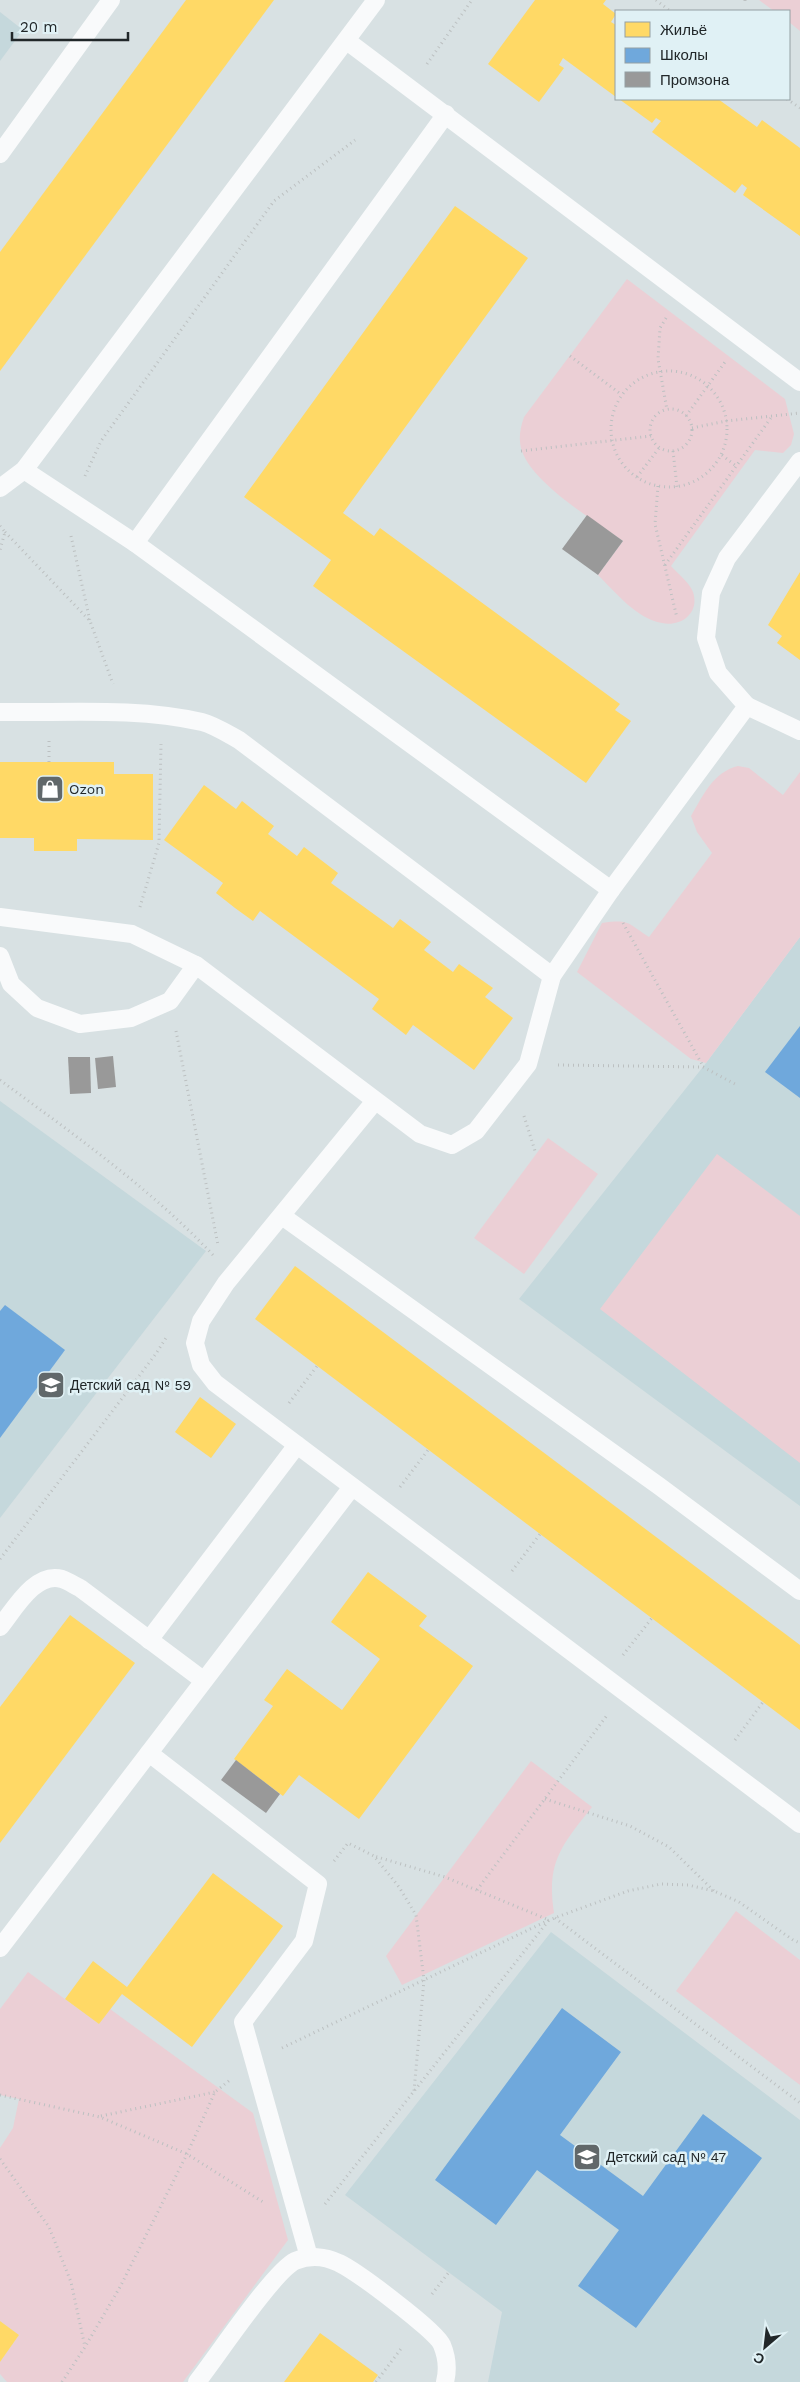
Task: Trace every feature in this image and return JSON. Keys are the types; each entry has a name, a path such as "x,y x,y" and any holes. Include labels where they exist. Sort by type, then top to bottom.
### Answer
{"lane":[{"path":"0,154 111,0"},
{"path":"0,488 24,470 376,0"},
{"path":"347,41 800,382"},
{"path":"135,543 446,114"},
{"path":"800,461 727,558 711,592 706,638 718,673 747,706 800,731"},
{"path":"24,470 73,500 135,543 611,890"},
{"path":"0,917 132,934 196,965 375,1102 420,1134 452,1145 476,1131 528,1064 552,976 611,890 747,706"},
{"path":"0,712 124,713 161,716 204,723 239,740 552,976"},
{"path":"0,956 11,984 37,1008 80,1024 131,1018 170,1001 196,965"},
{"path":"375,1102 226,1283 201,1321 195,1343 201,1365 215,1383 800,1824"},
{"path":"282,1216 659,1486 800,1591"},
{"path":"149,1640 297,1445"},
{"path":"0,1948 352,1487"},
{"path":"0,1627 26,1593 42,1581 61,1578 80,1588 203,1680"},
{"path":"150,1753 318,1884 304,1941 243,2022 309,2257"},
{"path":"198,2382 275,2278 294,2262 319,2256 339,2262 420,2322 442,2344 448,2371 445,2382"}],"path":[{"path":"410,87 472,0"},
{"path":"656,0 669,10"},
{"path":"788,100 800,108"},
{"path":"124,713 90,621 69,526 73,500 101,441 274,201 355,140"},
{"path":"667,410 658,359 660,328 684,294"},
{"path":"686,416 742,338"},
{"path":"570,356 622,395"},
{"path":"673,371 692,376 708,386 720,400 726,421 727,437 722,455 710,471 695,482 677,487 658,486 637,477 625,467 615,450 612,439 613,412 622,395 636,381 660,372 673,371"},
{"path":"667,410 681,412 686,416 692,428 689,441 679,450 673,451 659,448 651,436 650,429 655,416 667,410"},
{"path":"692,428 726,421 800,413"},
{"path":"665,565 773,415"},
{"path":"522,451 612,439 651,436"},
{"path":"637,477 659,448"},
{"path":"673,451 677,487"},
{"path":"722,455 736,466"},
{"path":"658,486 656,524 679,623"},
{"path":"0,526 90,621"},
{"path":"0,550 5,532"},
{"path":"132,934 159,843 161,716"},
{"path":"49,746 49,762"},
{"path":"611,890 621,920 703,1067"},
{"path":"0,1080 72,1133 183,1223 215,1257 220,1254 170,1001"},
{"path":"528,1064 703,1067 735,1084"},
{"path":"0,1559 155,1355 170,1330"},
{"path":"272,1426 317,1366"},
{"path":"383,1510 428,1450"},
{"path":"495,1594 540,1534"},
{"path":"606,1678 652,1618"},
{"path":"477,1890 625,1692"},
{"path":"718,1763 763,1702"},
{"path":"546,1799 589,1811 638,1830 669,1847 714,1891"},
{"path":"318,1884 348,1843 374,1856 445,1877 549,1920"},
{"path":"374,1856 399,1887 416,1916 424,1980 414,2092"},
{"path":"100,2117 215,2092 254,2062 554,1917 628,1891 661,1884 688,1884 714,1891 739,1902 793,1940 800,1941"},
{"path":"554,1917 800,2103"},
{"path":"0,2095 100,2117 187,2154 246,2190 303,2232 549,1920"},
{"path":"62,2382 120,2287 187,2154 215,2092"},
{"path":"0,2159 49,2228 71,2282 85,2347"},
{"path":"376,2382 420,2322"}],"shaded area":[{"path":"759,0 800,0 800,31 790,23 790,10 773,10"},
{"path":"0,12 23,30 0,61"},
{"path":"627,279 785,399 794,434 791,445 783,453 755,450 671,566 689,585 693,592 694,606 687,617 676,623 669,624 653,620 635,611 598,575 623,541 551,489 528,464 520,443 524,417"},
{"path":"738,766 749,768 783,795 800,772 800,937 706,1063 691,1059 577,972 602,923 628,923 649,937 712,853 697,832 691,816 715,779 729,769"},
{"path":"800,937 800,1506 519,1299 706,1063"},
{"name":"Детский сад № 59","path":"0,1101 206,1251 0,1518"},
{"path":"548,1138 598,1174 524,1274 474,1238"},
{"path":"717,1154 800,1216 800,1463 600,1309"},
{"path":"531,1761 592,1807 572,1832 559,1855 552,1880 554,1913 402,1985 386,1956"},
{"path":"736,1911 800,1960 800,2085 676,1991"},
{"name":"Детский сад № 47","path":"551,1932 800,2120 800,2382 488,2382 502,2312 345,2195"},
{"path":"28,1972 99,2024 110,2009 253,2113 288,2240 183,2382 7,2382 0,2374 0,2362 19,2335 0,2321 0,2148 13,2128 19,2099 0,2095 0,2009"}],"building: Жильё":[{"path":"186,0 274,0 0,371 0,252"},
{"path":"535,0 606,0 603,4 615,13 611,22 615,24 615,96 563,58 559,65 564,68 539,102 488,64"},
{"path":"620,100 719,100 757,127 762,120 800,148 800,236 743,195 747,188 742,184 735,193 652,132 661,121 656,118 652,123"},
{"path":"455,206 528,258 343,513 374,536 380,528 620,704 615,710 631,721 586,783 313,586 331,560 244,497"},
{"path":"800,572 800,660 777,643 782,636 768,625"},
{"path":"0,762 114,762 114,774 153,774 153,840 77,839 77,851 34,851 34,838 0,838"},
{"path":"204,785 236,809 242,801 274,826 268,834 297,856 304,847 338,873 331,883 393,928 400,919 431,942 424,950 453,972 459,964 493,988 485,997 513,1018 474,1070 413,1025 406,1035 372,1009 379,999 260,911 253,921 235,908 216,893 223,883 164,840"},
{"path":"295,1266 800,1645 800,1730 255,1319"},
{"path":"200,1397 236,1424 211,1458 175,1432"},
{"path":"368,1572 427,1616 419,1626 473,1666 359,1819 299,1775 283,1796 234,1759 273,1706 264,1700 287,1669 342,1710 380,1659 331,1622"},
{"path":"70,1615 135,1663 0,1843 0,1707"},
{"path":"213,1873 283,1926 192,2047 122,1994 99,2024 65,1999 93,1961 127,1987"},
{"path":"0,2321 19,2335 0,2362"},
{"path":"320,2333 378,2375 373,2382 284,2382"}],"building: Школы":[{"path":"800,1026 800,1098 765,1072"},
{"path":"5,1305 65,1350 0,1438 0,1311"},
{"path":"562,2008 621,2052 560,2135 643,2196 703,2114 762,2158 636,2328 578,2286 619,2230 537,2170 496,2225 435,2180"}],"building: Промзона":[{"path":"587,515 623,541 598,575 562,549"},
{"path":"113,1056 116,1087 98,1089 95,1058"},
{"path":"68,1057 90,1057 91,1093 70,1094"},
{"path":"236,1760 280,1794 266,1813 221,1780"}],"place":[{"name":"Ozon","path":"50,789"},
{"name":"Детский сад № 59","path":"51,1385"},
{"name":"Детский сад № 47","path":"587,2157"}]}
